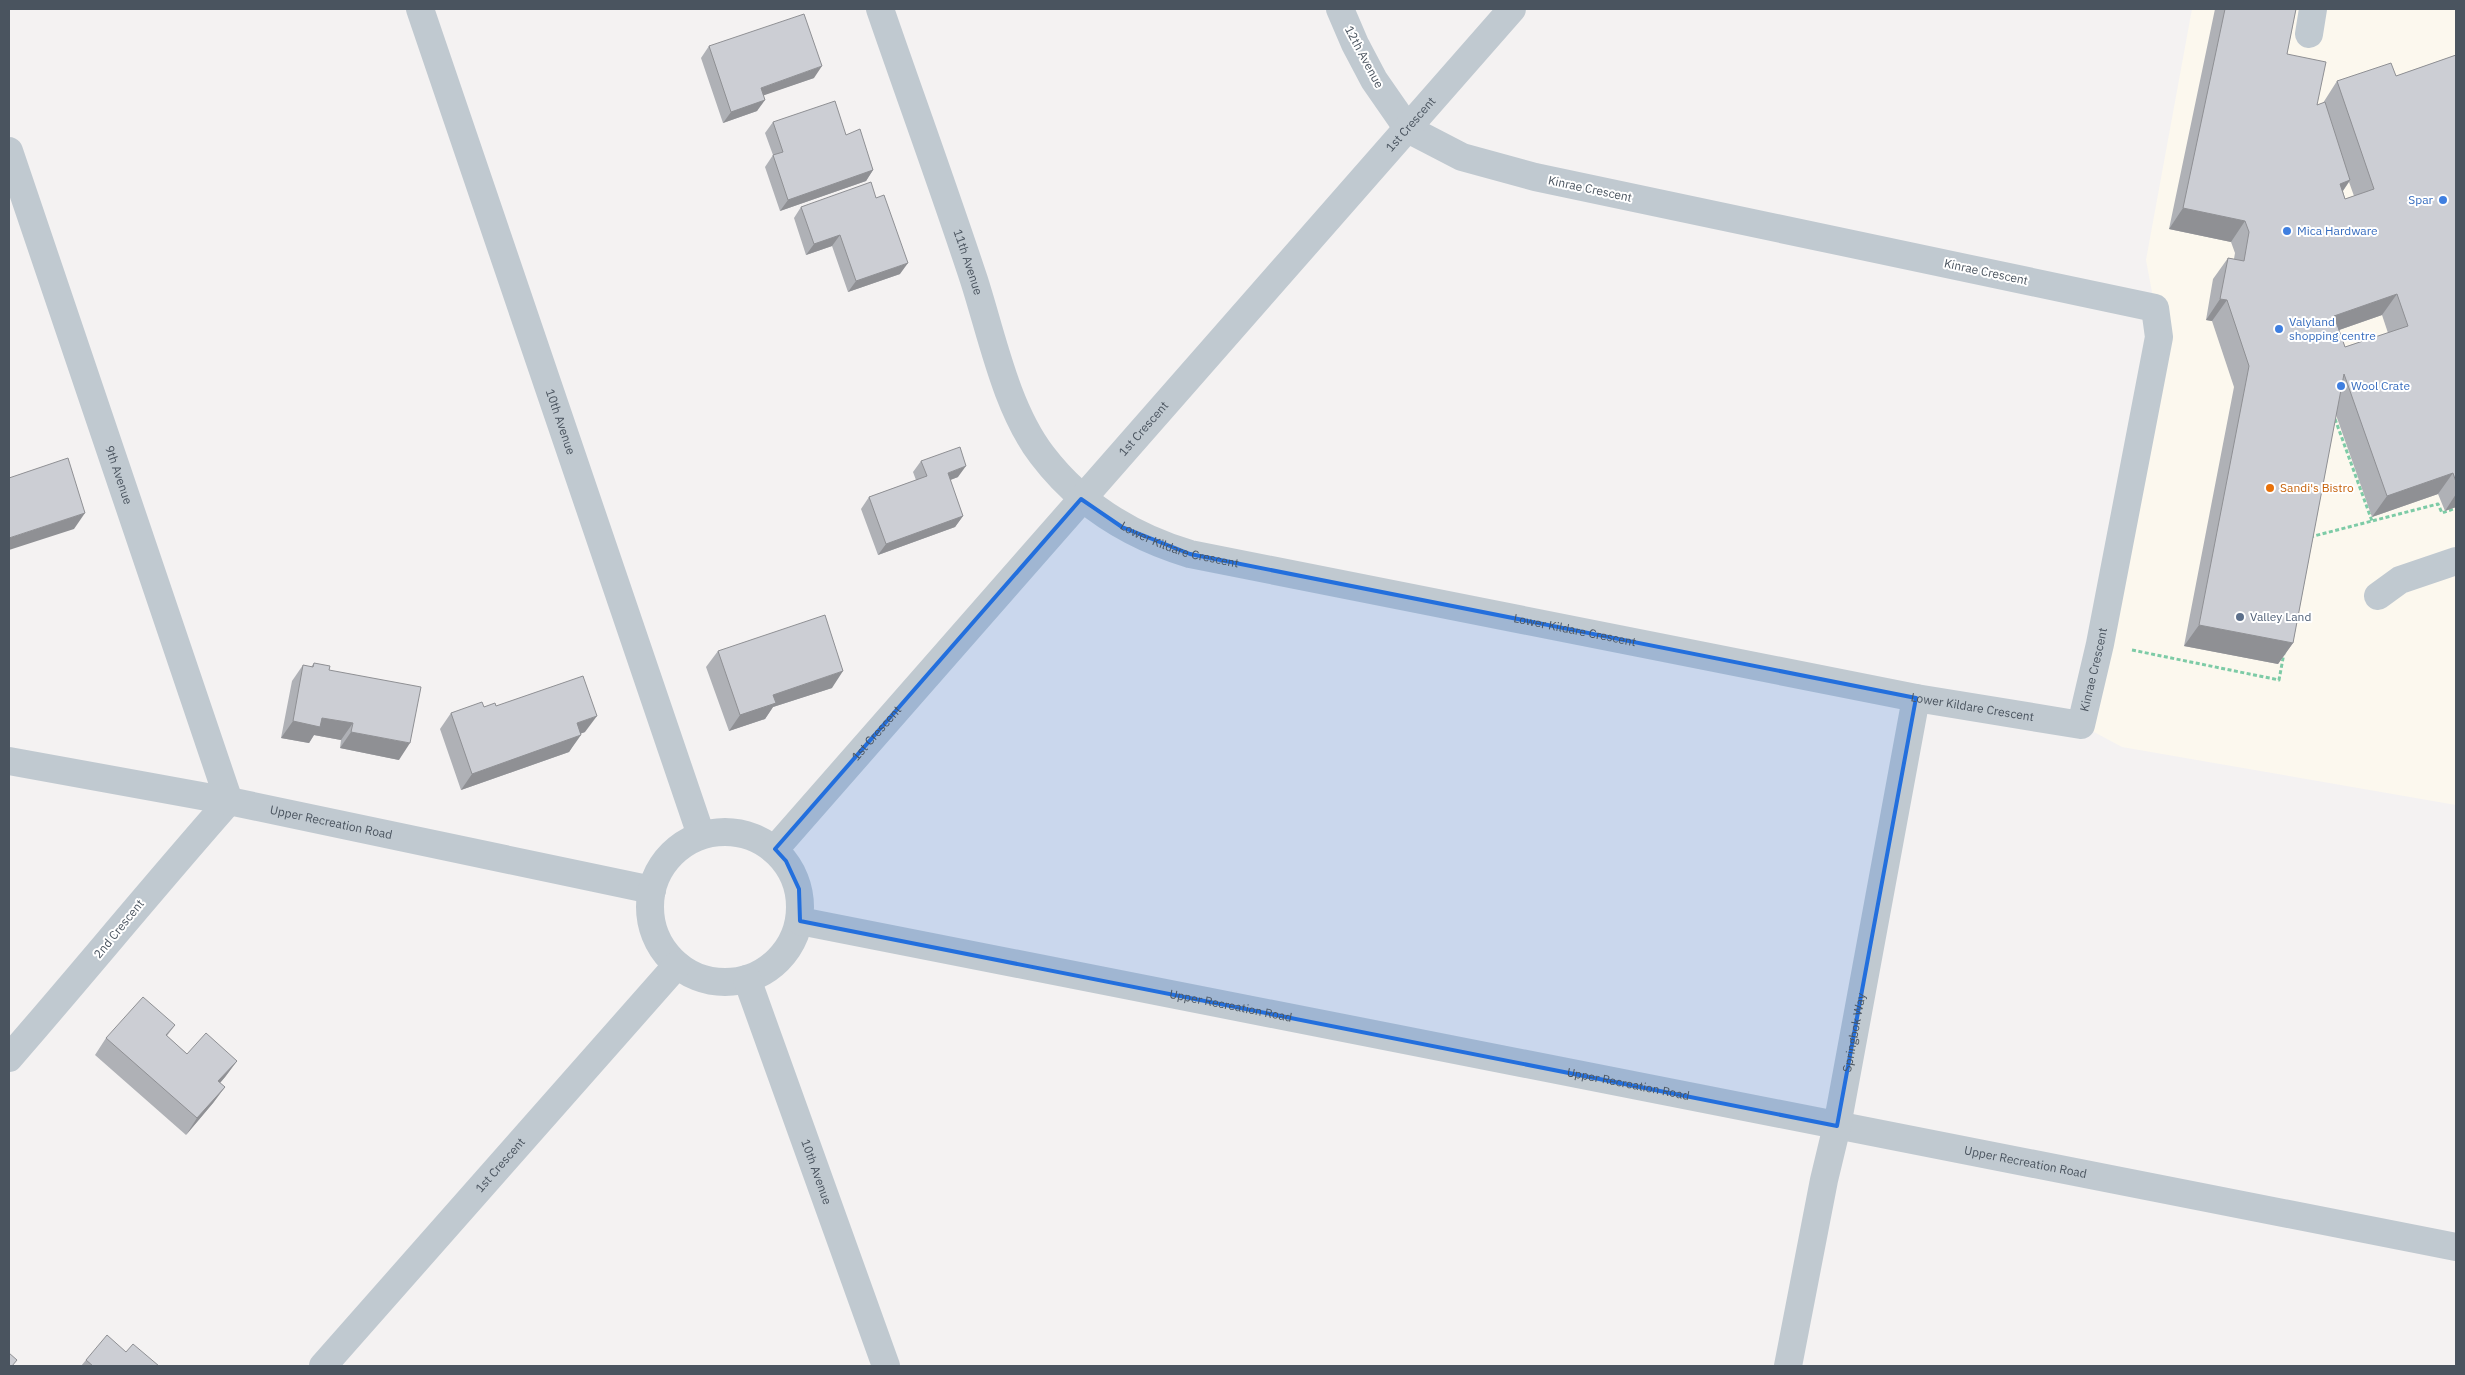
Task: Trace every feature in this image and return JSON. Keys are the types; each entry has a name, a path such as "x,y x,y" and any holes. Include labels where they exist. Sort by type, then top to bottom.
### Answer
{"street":[{"name":"10th Avenue","path":"420,9 701,836"},
{"name":"11th Avenue","path":"880,9 973,278 1006,385 1028,436 1042,455 1081,499"},
{"name":"12th Avenue","path":"1340,9 1355,44 1374,80 1408,129"},
{"name":"1st Crescent","path":"775,849 1512,9"},
{"name":"Kinrae Crescent","path":"1408,129 1462,157 1535,178 2155,308 2159,337 2100,644 2081,725"},
{"name":"9th Avenue","path":"9,151 229,801"},
{"name":"Lower Kildare Crescent","path":"1081,499 1122,527 1156,544 1190,554 1916,698 2081,725"},
{"path":"2378,596 2400,580 2456,561"},
{"name":"Springbok Way","path":"1788,1366 1824,1180 1837,1126 1916,698"},
{"name":"Upper Recreation Road","path":"9,761 229,801 652,890"},
{"name":"2nd Crescent","path":"9,1058 95,959 144,897 229,801"},
{"path":"727,831 752,836 775,849 786,861 799,890 800,921 793,941 782,957 766,970 747,979 722,982 698,977 677,965 663,949 654,931 650,910 652,890 659,872 670,856 684,844 701,836 727,831"},
{"name":"Upper Recreation Road","path":"800,921 2456,1247"},
{"name":"1st Crescent","path":"323,1366 677,965"},
{"name":"10th Avenue","path":"747,979 886,1366"}],"path":[{"path":"2333,415 2372,521"},
{"path":"2307,529 2306,539 2438,504 2442,513 2456,508"},
{"path":"2100,644 2279,680 2284,651"}],"highlighted area":[{"path":"1081,499 1122,527 1190,554 1916,698 1837,1126 800,921 799,889 786,861 775,849"}],"shaded area":[{"path":"2192,9 2456,9 2456,805 2122,747 2081,725 2155,308 2146,260"}],"building":[{"name":"Valyland shopping centre","path":"2225,9 2296,9 2287,54 2326,62 2317,105 2325,102 2350,180 2340,184 2345,199 2374,189 2337,81 2391,63 2396,76 2456,55 2456,482 2453,473 2387,496 2344,374 2293,643 2199,625 2249,366 2227,300 2220,299 2228,258 2244,261 2249,232 2245,221 2183,208","holes":["2397,294 2408,326 2345,347 2334,316"]},
{"path":"804,14 822,66 761,88 765,100 731,112 709,46"},
{"path":"835,101 846,135 860,129 873,170 788,200 773,155 783,152 773,122"},
{"path":"871,182 876,198 884,195 908,263 856,281 840,235 814,244 801,207"},
{"path":"960,447 966,466 948,473 963,516 886,544 869,497 927,476 921,461"},
{"path":"68,458 85,513 9,538 9,478"},
{"path":"825,615 843,671 773,695 776,703 740,715 718,651"},
{"path":"314,663 330,666 329,670 421,687 410,743 351,732 353,723 322,718 320,727 293,721 303,665 313,667"},
{"path":"583,676 597,716 577,723 581,735 472,774 451,713 482,702 484,707 495,703 496,706"},
{"path":"143,997 175,1025 166,1035 187,1054 206,1033 237,1061 218,1081 225,1087 197,1118 106,1038"},
{"path":"107,1335 126,1352 133,1344 159,1366 93,1366 86,1360"},
{"path":"9,1353 17,1360 12,1366 9,1366"}],"place":[{"name":"Spar","path":"2443,200"},
{"name":"Mica Hardware","path":"2287,231"},
{"name":"Valyland shopping centre","path":"2279,329"},
{"name":"Wool Crate","path":"2341,386"},
{"name":"Sandi's Bistro","path":"2270,488"},
{"name":"Valley Land","path":"2240,617"}]}
